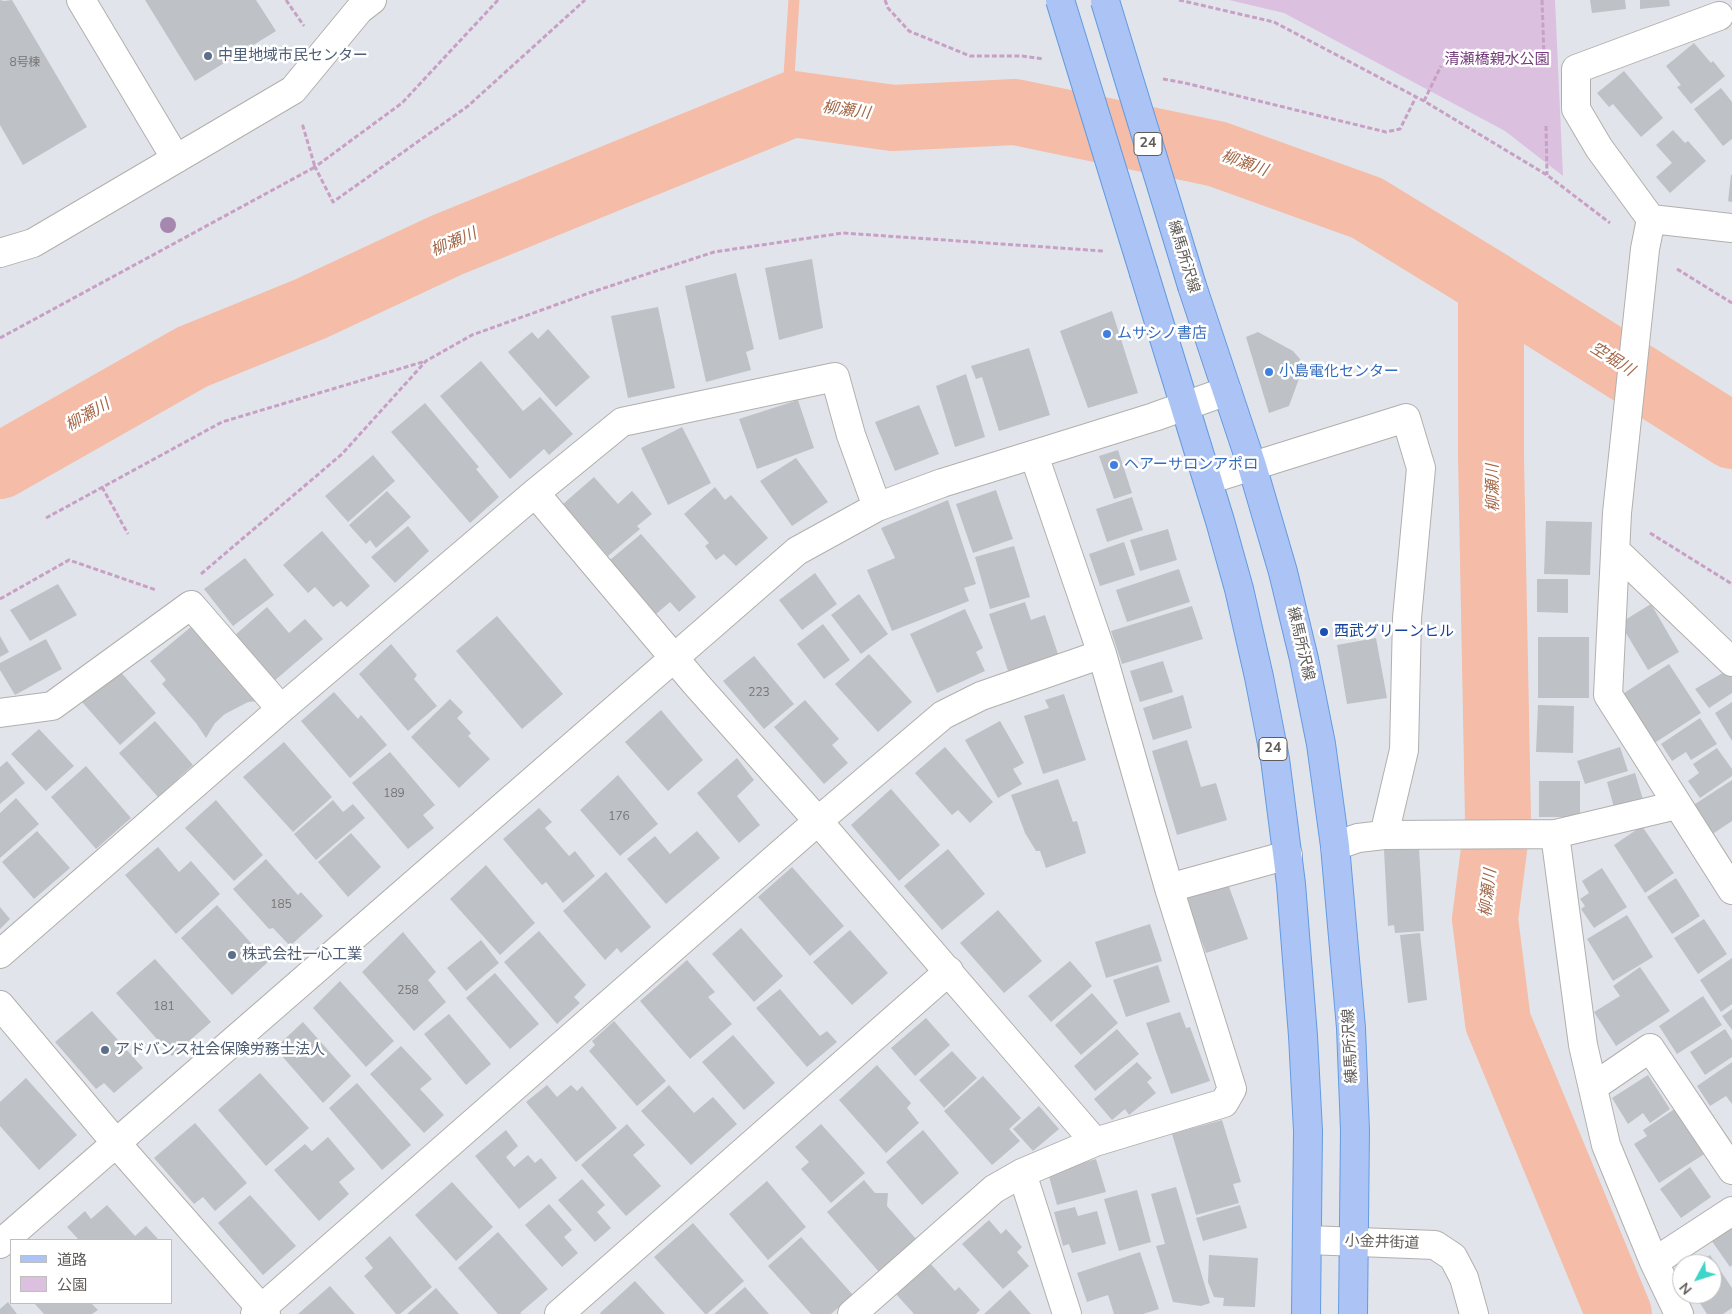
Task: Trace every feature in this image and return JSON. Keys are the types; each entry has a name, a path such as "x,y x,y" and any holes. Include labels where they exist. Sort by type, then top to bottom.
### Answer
{"main road":[{"name":"24","path":"1060,0 1208,480 1239,589 1275,759 1288,855 1305,1064 1308,1131 1306,1314"},
{"name":"練馬所沢線","path":"1105,0 1192,286 1252,466 1283,572 1304,659 1320,744 1335,846 1350,1028 1355,1131 1353,1314"}],"street":[{"path":"81,0 176,159"},
{"path":"0,252 33,243 293,90 359,10 372,0"},
{"path":"1719,16 1576,69 1576,109 1599,148 1652,219 1732,228"},
{"path":"1652,219 1644,253 1618,508 1608,695 1732,890"},
{"path":"0,954 281,709 535,493 622,422 835,377 851,435 877,507"},
{"path":"0,1244 797,551 877,507 942,483 1034,455 1226,391"},
{"path":"1208,480 1406,418 1421,468 1406,618 1404,750 1384,835"},
{"path":"852,1314 994,1189 1022,1173 1095,1142 1224,1103 1232,1089 1169,888 1102,654 1034,455"},
{"path":"535,493 675,659 818,820 1095,1142"},
{"path":"1616,550 1732,662"},
{"path":"0,713 52,706 191,605 281,709"},
{"path":"0,1005 261,1312 818,820 943,715 981,696 1102,654"},
{"path":"1335,846 1358,838 1384,835 1543,834 1677,805"},
{"path":"1543,834 1583,1045 1606,1145 1654,1262 1679,1314"},
{"path":"1169,888 1288,855"},
{"path":"559,1314 949,971"},
{"path":"1593,1087 1650,1048 1732,1170"},
{"path":"1022,1173 1067,1314"},
{"path":"1654,1262 1732,1212"},
{"name":"小金井街道","path":"1308,1240 1434,1245 1452,1257 1464,1278 1474,1314"}],"path":[{"path":"0,338 315,167 402,103 498,0"},
{"path":"293,90 315,167 333,202 468,106 585,0"},
{"path":"1179,0 1274,22 1416,96 1547,176 1644,253 1732,303"},
{"path":"1424,101 1442,66"},
{"path":"1400,129 1416,96"},
{"path":"46,518 222,422 426,361 472,335 589,293 714,252 843,233 1103,251"},
{"path":"198,577 342,454 426,361"},
{"path":"102,487 128,534"},
{"path":"1618,508 1732,584"},
{"path":"0,599 69,560 157,590"}],"green space":[{"name":"清瀬橋親水公園","path":"1229,0 1555,0 1563,176 1505,131 1284,13"}],"building":[{"path":"0,0 12,0 87,127 23,165 0,125"},
{"name":"中里地域市民センター","path":"145,0 256,0 276,31 195,81"},
{"path":"1590,0 1625,0 1626,9 1592,13"},
{"path":"1640,0 1669,0 1670,6 1640,9"},
{"path":"1694,43 1711,63 1713,61 1725,76 1691,104 1677,87 1681,85 1666,66"},
{"path":"1624,71 1663,118 1641,137 1613,104 1609,107 1597,93"},
{"path":"1721,88 1732,102 1732,139 1723,146 1694,109"},
{"path":"1673,130 1685,143 1688,141 1706,161 1670,193 1656,177 1672,163 1656,145"},
{"path":"1732,175 1732,202 1728,201"},
{"path":"812,259 823,328 779,340 765,268"},
{"path":"736,273 754,349 746,352 751,370 706,382 685,286"},
{"path":"658,307 675,388 628,398 611,316"},
{"path":"1112,311 1138,393 1088,408 1060,331"},
{"path":"548,329 590,377 556,407 508,352 532,332 538,339"},
{"path":"1258,332 1293,351 1300,359 1301,373 1289,406 1269,413 1246,337"},
{"path":"1029,348 1050,415 999,431 982,377 976,379 971,366"},
{"path":"481,361 523,411 540,397 573,434 549,455 544,449 510,479 440,396"},
{"path":"966,374 985,437 955,447 936,386"},
{"path":"798,400 814,448 757,469 739,419"},
{"path":"425,403 479,467 476,469 499,497 470,523 391,432"},
{"path":"919,405 939,454 895,471 875,422"},
{"path":"682,427 711,483 668,505 641,448"},
{"path":"1118,450 1132,493 1114,499 1099,456"},
{"path":"373,455 395,481 348,522 325,496"},
{"path":"796,458 828,502 792,526 760,481"},
{"path":"594,477 618,504 632,491 652,514 637,526 640,529 608,556 563,504"},
{"path":"715,487 725,500 731,495 768,538 736,566 724,554 716,560 705,546 709,543 684,514"},
{"path":"996,490 1013,539 973,553 956,504"},
{"path":"387,491 411,517 376,548 370,540 366,544 349,525"},
{"path":"1132,497 1143,530 1107,542 1096,509"},
{"path":"948,500 976,584 964,588 969,601 892,631 867,570 895,558 881,528"},
{"path":"1546,521 1592,522 1590,575 1544,574"},
{"path":"408,526 429,551 395,583 371,557"},
{"path":"1168,529 1177,560 1140,571 1130,540"},
{"path":"322,531 370,586 347,607 341,601 333,607 315,587 308,593 283,565"},
{"path":"641,534 696,597 679,612 670,602 656,614 610,560"},
{"path":"1124,542 1135,575 1100,586 1089,554"},
{"path":"1014,546 1030,597 990,609 975,557"},
{"path":"245,558 274,595 233,626 204,589"},
{"path":"1179,569 1190,602 1127,622 1116,590"},
{"path":"815,573 837,604 802,630 779,600"},
{"path":"1537,579 1568,579 1568,613 1537,612"},
{"path":"58,584 77,615 30,641 10,610"},
{"path":"859,594 888,634 861,654 831,615"},
{"path":"1025,602 1031,620 1045,615 1058,654 1008,671 989,614"},
{"path":"1651,604 1679,652 1648,670 1620,623"},
{"path":"1192,606 1203,639 1122,664 1111,631"},
{"path":"267,607 289,633 305,619 323,639 273,682 234,636"},
{"path":"965,609 983,648 976,652 985,671 937,693 910,634"},
{"path":"497,616 563,694 522,729 456,651"},
{"path":"823,624 850,660 824,679 797,644"},
{"path":"192,626 258,701 248,702 225,714 215,723 206,738 196,723 162,684 166,680 150,661"},
{"path":"0,636 9,652 0,657"},
{"path":"1538,637 1589,637 1589,698 1538,698"},
{"path":"1376,638 1387,698 1347,704 1337,645"},
{"path":"46,639 62,669 15,695 0,670 0,663"},
{"path":"391,644 417,675 414,679 437,706 408,731 359,674"},
{"path":"869,654 912,702 878,732 835,684"},
{"path":"754,656 794,704 764,729 723,681"},
{"path":"1163,661 1173,692 1140,702 1130,671"},
{"path":"1669,664 1701,713 1653,744 1621,695"},
{"path":"119,670 156,713 120,745 82,702"},
{"path":"1726,671 1732,677 1732,693 1709,708 1695,689"},
{"path":"334,692 358,719 361,715 387,745 350,778 301,721"},
{"path":"1064,694 1086,760 1043,774 1024,716 1049,708 1045,700"},
{"path":"1183,695 1192,728 1153,740 1143,708"},
{"path":"450,699 463,712 457,718 471,733 468,736 490,759 459,788 411,737"},
{"path":"805,700 839,739 832,745 848,763 824,784 774,727"},
{"path":"1732,702 1732,741 1715,713"},
{"path":"1538,705 1574,706 1573,753 1536,752"},
{"path":"661,710 703,760 668,791 625,742"},
{"path":"1700,718 1717,744 1691,760 1686,752 1672,761 1661,744"},
{"path":"155,721 193,765 158,797 119,753"},
{"path":"1000,721 1024,763 1013,769 1022,784 998,798 965,740"},
{"path":"39,729 74,766 46,791 11,754"},
{"path":"1187,740 1201,787 1216,783 1227,820 1177,835 1152,751"},
{"path":"284,742 332,797 293,832 243,777"},
{"path":"945,747 993,802 970,823 958,810 952,815 915,773"},
{"path":"1620,747 1628,771 1585,784 1577,761"},
{"path":"1717,748 1732,769 1732,776 1700,798 1688,781 1699,773 1693,764"},
{"path":"390,752 435,805 423,815 434,828 408,849 352,783"},
{"path":"737,758 754,780 737,796 760,825 739,843 697,793"},
{"path":"7,761 25,783 0,804 0,767"},
{"path":"86,766 131,818 96,849 51,797"},
{"path":"1635,773 1644,803 1615,811 1607,782"},
{"path":"618,775 658,824 620,856 580,810"},
{"path":"1058,779 1073,822 1077,821 1086,853 1046,868 1040,851 1036,851 1025,833 1011,795"},
{"path":"1732,780 1732,821 1711,835 1692,806"},
{"path":"1539,781 1580,781 1580,817 1539,817"},
{"path":"891,789 940,845 899,881 851,825"},
{"path":"16,798 39,824 0,858 0,813"},
{"path":"216,800 263,855 234,881 185,828"},
{"path":"333,800 343,812 353,804 365,818 316,860 294,834"},
{"path":"539,808 552,822 545,828 569,856 575,851 595,876 563,903 546,882 542,885 503,839"},
{"path":"1642,826 1674,873 1645,893 1614,845"},
{"path":"37,831 70,868 34,899 2,862"},
{"path":"697,831 720,858 666,904 627,859 655,836 670,854"},
{"path":"351,833 381,867 348,897 318,862"},
{"path":"158,847 179,872 191,861 220,894 176,934 125,875"},
{"path":"1419,848 1424,931 1395,933 1394,925 1388,926 1384,850"},
{"path":"948,849 985,894 942,930 904,886"},
{"path":"266,859 298,895 301,892 323,916 290,946 273,928 269,929 233,889"},
{"path":"486,865 535,923 500,955 450,899"},
{"path":"792,867 844,926 810,956 758,897"},
{"path":"1602,868 1627,907 1594,928 1581,909 1585,906 1580,899 1589,893 1582,881"},
{"path":"606,872 651,927 621,953 617,948 605,960 563,911"},
{"path":"1676,878 1700,916 1672,934 1647,897"},
{"path":"1228,884 1248,939 1206,953 1186,898"},
{"path":"217,905 268,962 232,995 181,938"},
{"path":"0,907 10,919 0,929"},
{"path":"998,910 1042,961 1004,993 960,943"},
{"path":"1627,915 1653,957 1613,981 1587,939"},
{"path":"1704,919 1727,954 1698,974 1674,938"},
{"path":"1150,924 1162,961 1106,978 1095,942"},
{"path":"741,928 783,976 754,1002 712,954"},
{"path":"850,930 888,973 852,1005 813,962"},
{"path":"539,931 586,985 574,997 580,1003 557,1024 504,962"},
{"path":"403,932 436,972 428,980 446,1002 414,1031 362,972"},
{"path":"1420,933 1427,1000 1408,1003 1400,935"},
{"path":"481,940 499,963 466,991 447,968"},
{"path":"1732,958 1732,1004 1721,1012 1700,980"},
{"path":"155,959 211,1022 172,1056 116,993"},
{"path":"687,960 715,992 708,997 732,1024 690,1059 640,1001"},
{"path":"1070,961 1092,986 1051,1022 1028,996"},
{"path":"1158,965 1170,1002 1126,1017 1113,980"},
{"path":"1640,967 1670,1011 1616,1046 1594,1012 1620,996 1613,986"},
{"path":"495,973 539,1024 510,1049 466,998"},
{"path":"340,981 394,1041 366,1067 313,1008"},
{"path":"780,989 820,1036 827,1031 837,1042 807,1067 756,1008"},
{"path":"1092,993 1118,1023 1081,1055 1055,1025"},
{"path":"1703,996 1722,1025 1677,1054 1659,1026"},
{"path":"1732,1009 1732,1030 1722,1016"},
{"path":"92,1011 143,1068 114,1093 104,1083 96,1089 55,1042"},
{"path":"1180,1012 1186,1028 1190,1027 1210,1081 1171,1094 1146,1023"},
{"path":"449,1014 491,1064 466,1085 424,1034"},
{"path":"926,1018 950,1045 915,1076 891,1048"},
{"path":"614,1021 666,1081 637,1106 589,1051 595,1045 592,1041"},
{"path":"303,1022 351,1076 323,1103 275,1048"},
{"path":"1117,1029 1139,1054 1095,1091 1074,1066"},
{"path":"1725,1029 1732,1040 1732,1057 1705,1075 1690,1052"},
{"path":"733,1035 775,1083 744,1110 702,1062"},
{"path":"401,1046 432,1079 420,1089 444,1115 424,1133 370,1074"},
{"path":"952,1051 977,1078 944,1108 919,1080"},
{"path":"1137,1062 1152,1078 1147,1082 1156,1093 1129,1115 1125,1109 1112,1120 1094,1099"},
{"path":"1732,1062 1732,1104 1726,1096 1710,1106 1697,1086"},
{"path":"877,1065 911,1103 907,1108 919,1123 886,1153 839,1100"},
{"path":"260,1073 309,1128 266,1166 218,1110"},
{"path":"1648,1075 1670,1109 1650,1123 1643,1113 1628,1124 1612,1098"},
{"path":"983,1076 1021,1118 1009,1129 1020,1141 992,1165 944,1111"},
{"path":"26,1078 77,1135 39,1170 0,1126 0,1102"},
{"path":"357,1083 411,1145 382,1170 329,1108"},
{"path":"547,1085 557,1097 571,1085 577,1091 582,1086 617,1128 576,1162 526,1102"},
{"path":"669,1085 694,1113 713,1097 737,1124 691,1165 641,1111"},
{"path":"1039,1106 1059,1129 1033,1151 1013,1129"},
{"path":"1676,1108 1706,1153 1659,1183 1634,1144 1647,1136 1643,1130"},
{"path":"1222,1120 1241,1182 1233,1184 1239,1203 1196,1215 1172,1134"},
{"path":"195,1123 247,1183 215,1211 203,1197 194,1204 154,1158"},
{"path":"627,1124 645,1145 633,1155 661,1186 626,1216 581,1165"},
{"path":"821,1124 865,1173 831,1203 801,1169 809,1162 795,1147"},
{"path":"506,1130 518,1146 506,1157 514,1167 528,1155 535,1163 541,1158 557,1178 519,1209 475,1156"},
{"path":"923,1130 959,1173 922,1205 886,1162"},
{"path":"328,1137 355,1169 339,1182 349,1194 319,1221 274,1170 305,1144 312,1151"},
{"path":"1096,1159 1106,1192 1057,1205 1048,1173"},
{"path":"1690,1167 1711,1197 1681,1218 1660,1189"},
{"path":"582,1179 605,1205 597,1212 611,1228 595,1242 558,1200"},
{"path":"864,1180 875,1193 888,1193 887,1206 917,1240 879,1272 827,1212"},
{"path":"767,1181 806,1227 768,1260 729,1214"},
{"path":"452,1182 493,1227 456,1261 415,1215"},
{"path":"1176,1187 1210,1303 1201,1306 1173,1302 1156,1246 1165,1244 1151,1194"},
{"path":"1137,1190 1151,1242 1119,1251 1104,1199"},
{"path":"250,1195 296,1246 263,1275 218,1223"},
{"path":"549,1204 572,1230 564,1237 578,1253 562,1267 525,1225"},
{"path":"107,1205 135,1236 146,1226 158,1239 78,1239 67,1227 85,1211 91,1219"},
{"path":"1240,1205 1247,1228 1203,1241 1196,1218"},
{"path":"1075,1207 1078,1216 1097,1211 1106,1244 1072,1253 1069,1244 1063,1246 1054,1212"},
{"path":"989,1220 1001,1234 1006,1229 1022,1247 1017,1252 1029,1266 1003,1289 962,1244"},
{"path":"1732,1222 1732,1265 1730,1267 1722,1254 1709,1237"},
{"path":"693,1223 744,1281 707,1314 654,1257"},
{"path":"498,1232 548,1289 520,1313 522,1314 498,1314 458,1268"},
{"path":"390,1236 432,1287 400,1314 396,1314 364,1276 373,1268 365,1258"},
{"path":"801,1237 853,1295 831,1314 811,1314 768,1266"},
{"path":"1140,1252 1159,1309 1143,1314 1114,1314 1108,1295 1087,1302 1077,1273"},
{"path":"1209,1255 1258,1258 1255,1307 1223,1306 1224,1298 1214,1297 1208,1282"},
{"path":"929,1262 955,1291 959,1287 980,1310 976,1314 914,1314 895,1293"},
{"path":"1722,1273 1732,1288 1732,1308 1723,1314 1707,1314 1700,1304 1722,1304"},
{"path":"635,1281 665,1314 600,1313"},
{"path":"330,1286 355,1314 298,1314"},
{"path":"745,1287 769,1314 714,1314"},
{"path":"436,1288 459,1314 407,1314"},
{"path":"1010,1290 1031,1314 984,1314"},
{"path":"8,1302 17,1314 0,1314 0,1309"},
{"path":"35,1304 92,1304 98,1310 92,1314 44,1314"}],"waterway":[{"path":"787,106 794,0"},
{"name":"柳瀬川","path":"0,466 192,357 310,309 447,245 793,104 893,118 1015,112 1217,154 1367,208 1732,436"},
{"name":"柳瀬川","path":"1491,284 1491,457 1498,819 1485,919 1498,1022 1619,1314"}],"place":[{"name":"中里地域市民センター","path":"208,56"},
{"name":"ムサシノ書店","path":"1107,334"},
{"name":"小島電化センター","path":"1269,372"},
{"name":"ヘアーサロンアポロ","path":"1114,465"},
{"name":"西武グリーンヒル","path":"1324,632"},
{"name":"株式会社一心工業","path":"232,955"},
{"name":"アドバンス社会保険労務士法人","path":"105,1050"}],"water label":[{"name":"空堀川","path":"1612,360"}]}
